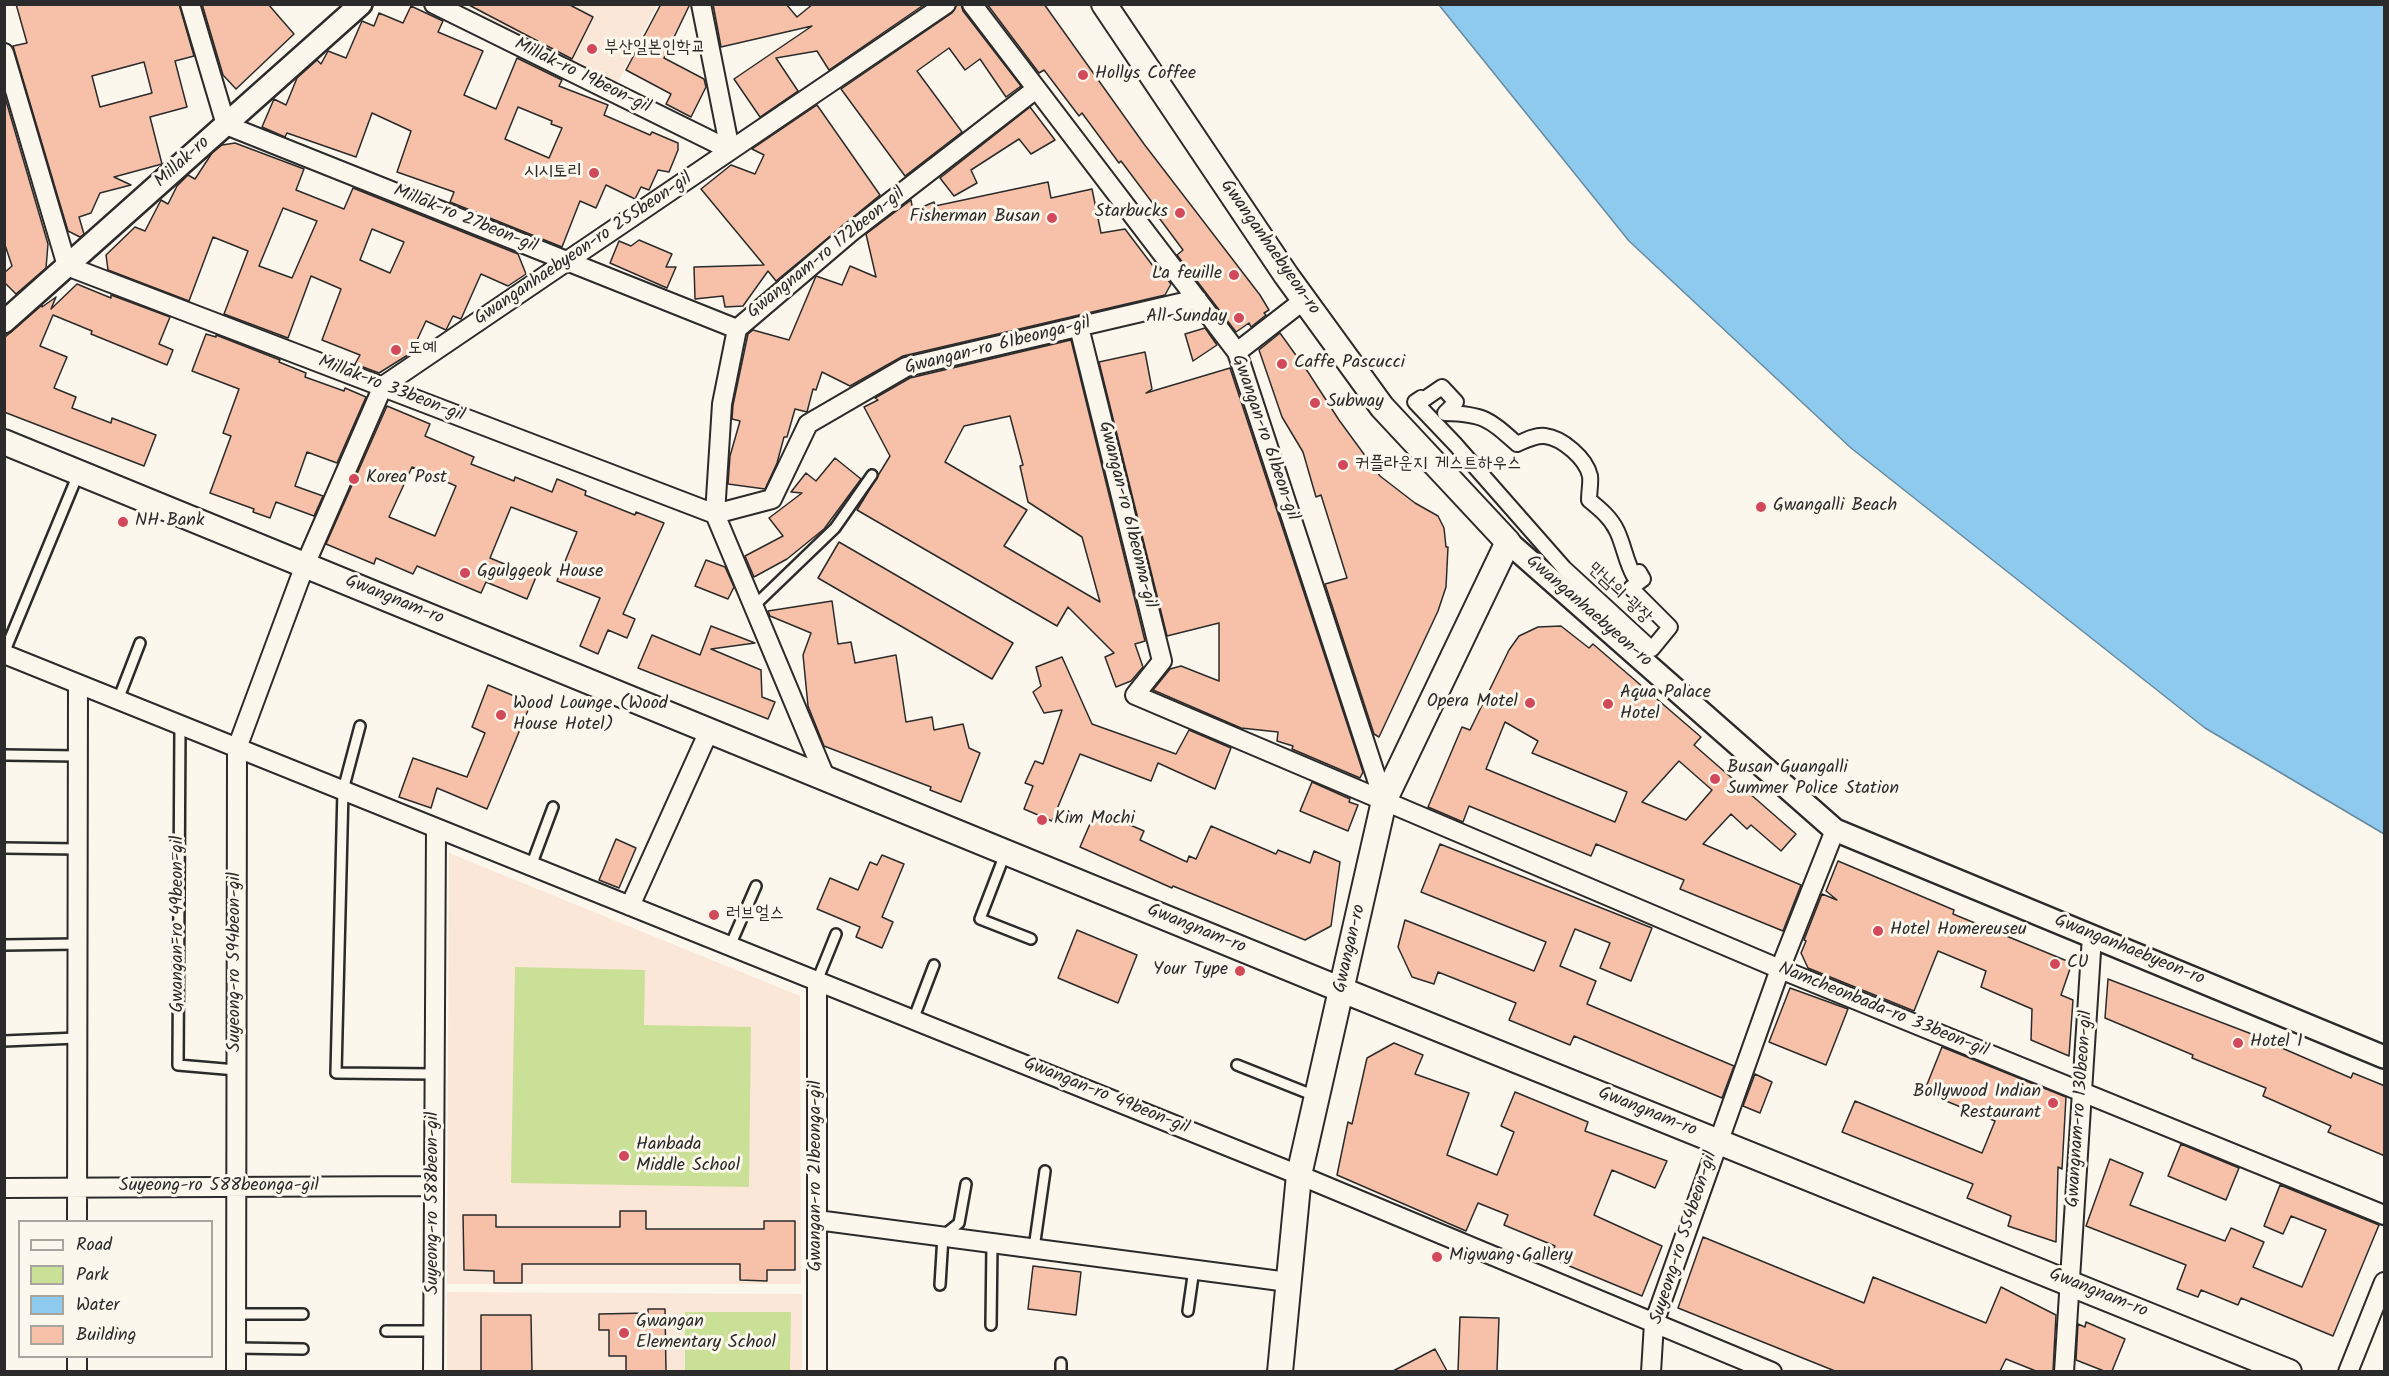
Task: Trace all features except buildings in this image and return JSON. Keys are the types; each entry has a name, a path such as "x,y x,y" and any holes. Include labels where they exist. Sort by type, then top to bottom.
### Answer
{"main road":[{"name":"Gwanganhaebyeon-ro","path":"1104,4 1304,300 1382,407 1508,542"},
{"name":"Gwangnam-ro","path":"4,442 1342,990 2289,1371"},
{"name":"Gwangan-ro","path":"1280,1371 1299,1175 1384,801 1508,542"}],"street":[{"path":"190,4 226,124"},
{"name":"Millak-ro","path":"4,322 362,4"},
{"name":"Millak-ro 19beon-gil","path":"434,4 730,150"},
{"path":"701,4 730,150"},
{"name":"Gwanganhaebyeon-ro 255beon-gil","path":"383,386 946,4"},
{"name":"Gwangan-ro 61beon-gil","path":"972,4 1237,352 1384,801"},
{"path":"4,53 67,266"},
{"name":"Gwangnam-ro 172beon-gil","path":"826,778 715,514 722,404 737,328 851,232 1036,89"},
{"name":"Millak-ro 27beon-gil","path":"226,124 737,328"},
{"name":"Millak-ro 33beon-gil","path":"67,266 715,514"},
{"name":"Gwangan-ro 61beonga-gil","path":"715,514 772,499 808,424 906,366 1197,299"},
{"path":"1237,352 1304,300"},
{"name":"Gwangan-ro 61beonna-gil","path":"1079,327 1162,661 1135,695 1384,801"},
{"path":"305,565 383,386"},
{"name":"만남의 광장","path":"1442,387 1456,402 1445,413 1461,413 1491,421 1517,444 1531,438 1545,436 1564,444 1584,462 1590,476 1589,500 1606,514 1617,530 1629,567 1634,576 1639,572 1643,579 1631,588 1670,627 1652,649 1564,568 1415,402 1420,398 1423,400 1442,387"},
{"name":"Gwanganhaebyeon-ro","path":"1508,542 1835,830 2385,1057"},
{"name":"Suyeong-ro 594beon-gil","path":"236,1371 237,748 305,565"},
{"name":"Gwangan-ro 49beon-gil","path":"4,654 1299,1175 1772,1371"},
{"path":"77,1220 78,684"},
{"path":"630,906 709,730"},
{"name":"Namcheonbada-ro 33beon-gil","path":"1384,801 1780,969 2385,1215"},
{"name":"Suyeong-ro 588beon-gil","path":"433,1371 436,828"},
{"name":"Suyeong-ro 554beon-gil","path":"1651,1371 1654,1323 1780,969 1835,830"},
{"name":"Gwangnam-ro 130beon-gil","path":"2064,1371 2092,936"},
{"name":"Gwangan-ro 21beonga-gil","path":"817,981 818,1371"},
{"name":"Suyeong-ro 588beonga-gil","path":"4,1188 434,1186"},
{"path":"817,1220 1288,1282"},
{"path":"2348,1371 2385,1282"}],"lane":[{"path":"4,654 79,472"},
{"path":"754,606 835,528 872,475"},
{"path":"118,700 140,643"},
{"name":"Gwangan-ro 49beon-gil","path":"180,725 178,1065 236,1070"},
{"path":"360,726 343,790 336,1073 435,1074"},
{"path":"4,755 78,756"},
{"path":"531,866 554,807"},
{"path":"4,848 78,849"},
{"path":"1006,852 980,919 1031,939"},
{"path":"730,946 756,886"},
{"path":"817,981 836,934"},
{"path":"4,945 77,944"},
{"path":"913,1020 934,965"},
{"path":"4,1041 77,1038"},
{"path":"1237,1065 1316,1096"},
{"path":"1034,1248 1045,1171"},
{"path":"940,1286 943,1236 959,1223 966,1184"},
{"path":"991,1326 992,1243"},
{"path":"1188,1311 1194,1269"},
{"path":"236,1314 303,1314"},
{"path":"386,1331 433,1331"},
{"path":"236,1348 303,1349"}],"shaded area":[{"name":"부산일본인학교","path":"485,5 657,5 617,84 480,14"},
{"name":"Hanbada Middle School","path":"449,853 800,996 801,1284 447,1284"},
{"name":"Gwangan Elementary School","path":"447,1292 802,1294 802,1371 447,1371"}],"green space":[{"path":"515,967 645,970 644,1025 751,1027 749,1187 511,1183"},
{"path":"685,1312 791,1312 790,1371 685,1371"}],"water":[{"path":"1439,5 2384,5 2384,834 2205,728 1851,448 1629,241"}],"place":[{"name":"부산일본인학교","path":"592,49"},
{"name":"Hollys Coffee","path":"1083,75"},
{"name":"시시토리","path":"594,173"},
{"name":"Starbucks","path":"1180,213"},
{"name":"Fisherman Busan","path":"1052,218"},
{"name":"La feuille","path":"1234,275"},
{"name":"All Sunday","path":"1239,318"},
{"name":"도예","path":"396,350"},
{"name":"Caffe Pascucci","path":"1282,364"},
{"name":"Subway","path":"1315,403"},
{"name":"커플라운지 게스트하우스","path":"1343,465"},
{"name":"Korea Post","path":"354,479"},
{"name":"Gwangalli Beach","path":"1761,507"},
{"name":"NH Bank","path":"123,522"},
{"name":"Ggulggeok House","path":"465,573"},
{"name":"Opera Motel","path":"1530,703"},
{"name":"Aqua Palace Hotel","path":"1608,704"},
{"name":"Wood Lounge (Wood House Hotel)","path":"501,715"},
{"name":"Busan Guangalli Summer Police Station","path":"1715,779"},
{"name":"Kim Mochi","path":"1042,820"},
{"name":"러브얼스","path":"714,915"},
{"name":"Hotel Homereuseu","path":"1878,931"},
{"name":"CU","path":"2055,964"},
{"name":"Your Type","path":"1240,971"},
{"name":"Hotel 1","path":"2238,1043"},
{"name":"Bollywood Indian Restaurant","path":"2053,1103"},
{"name":"Hanbada Middle School","path":"624,1156"},
{"name":"Migwang Gallery","path":"1437,1257"},
{"name":"Gwangan Elementary School","path":"624,1333"}]}
